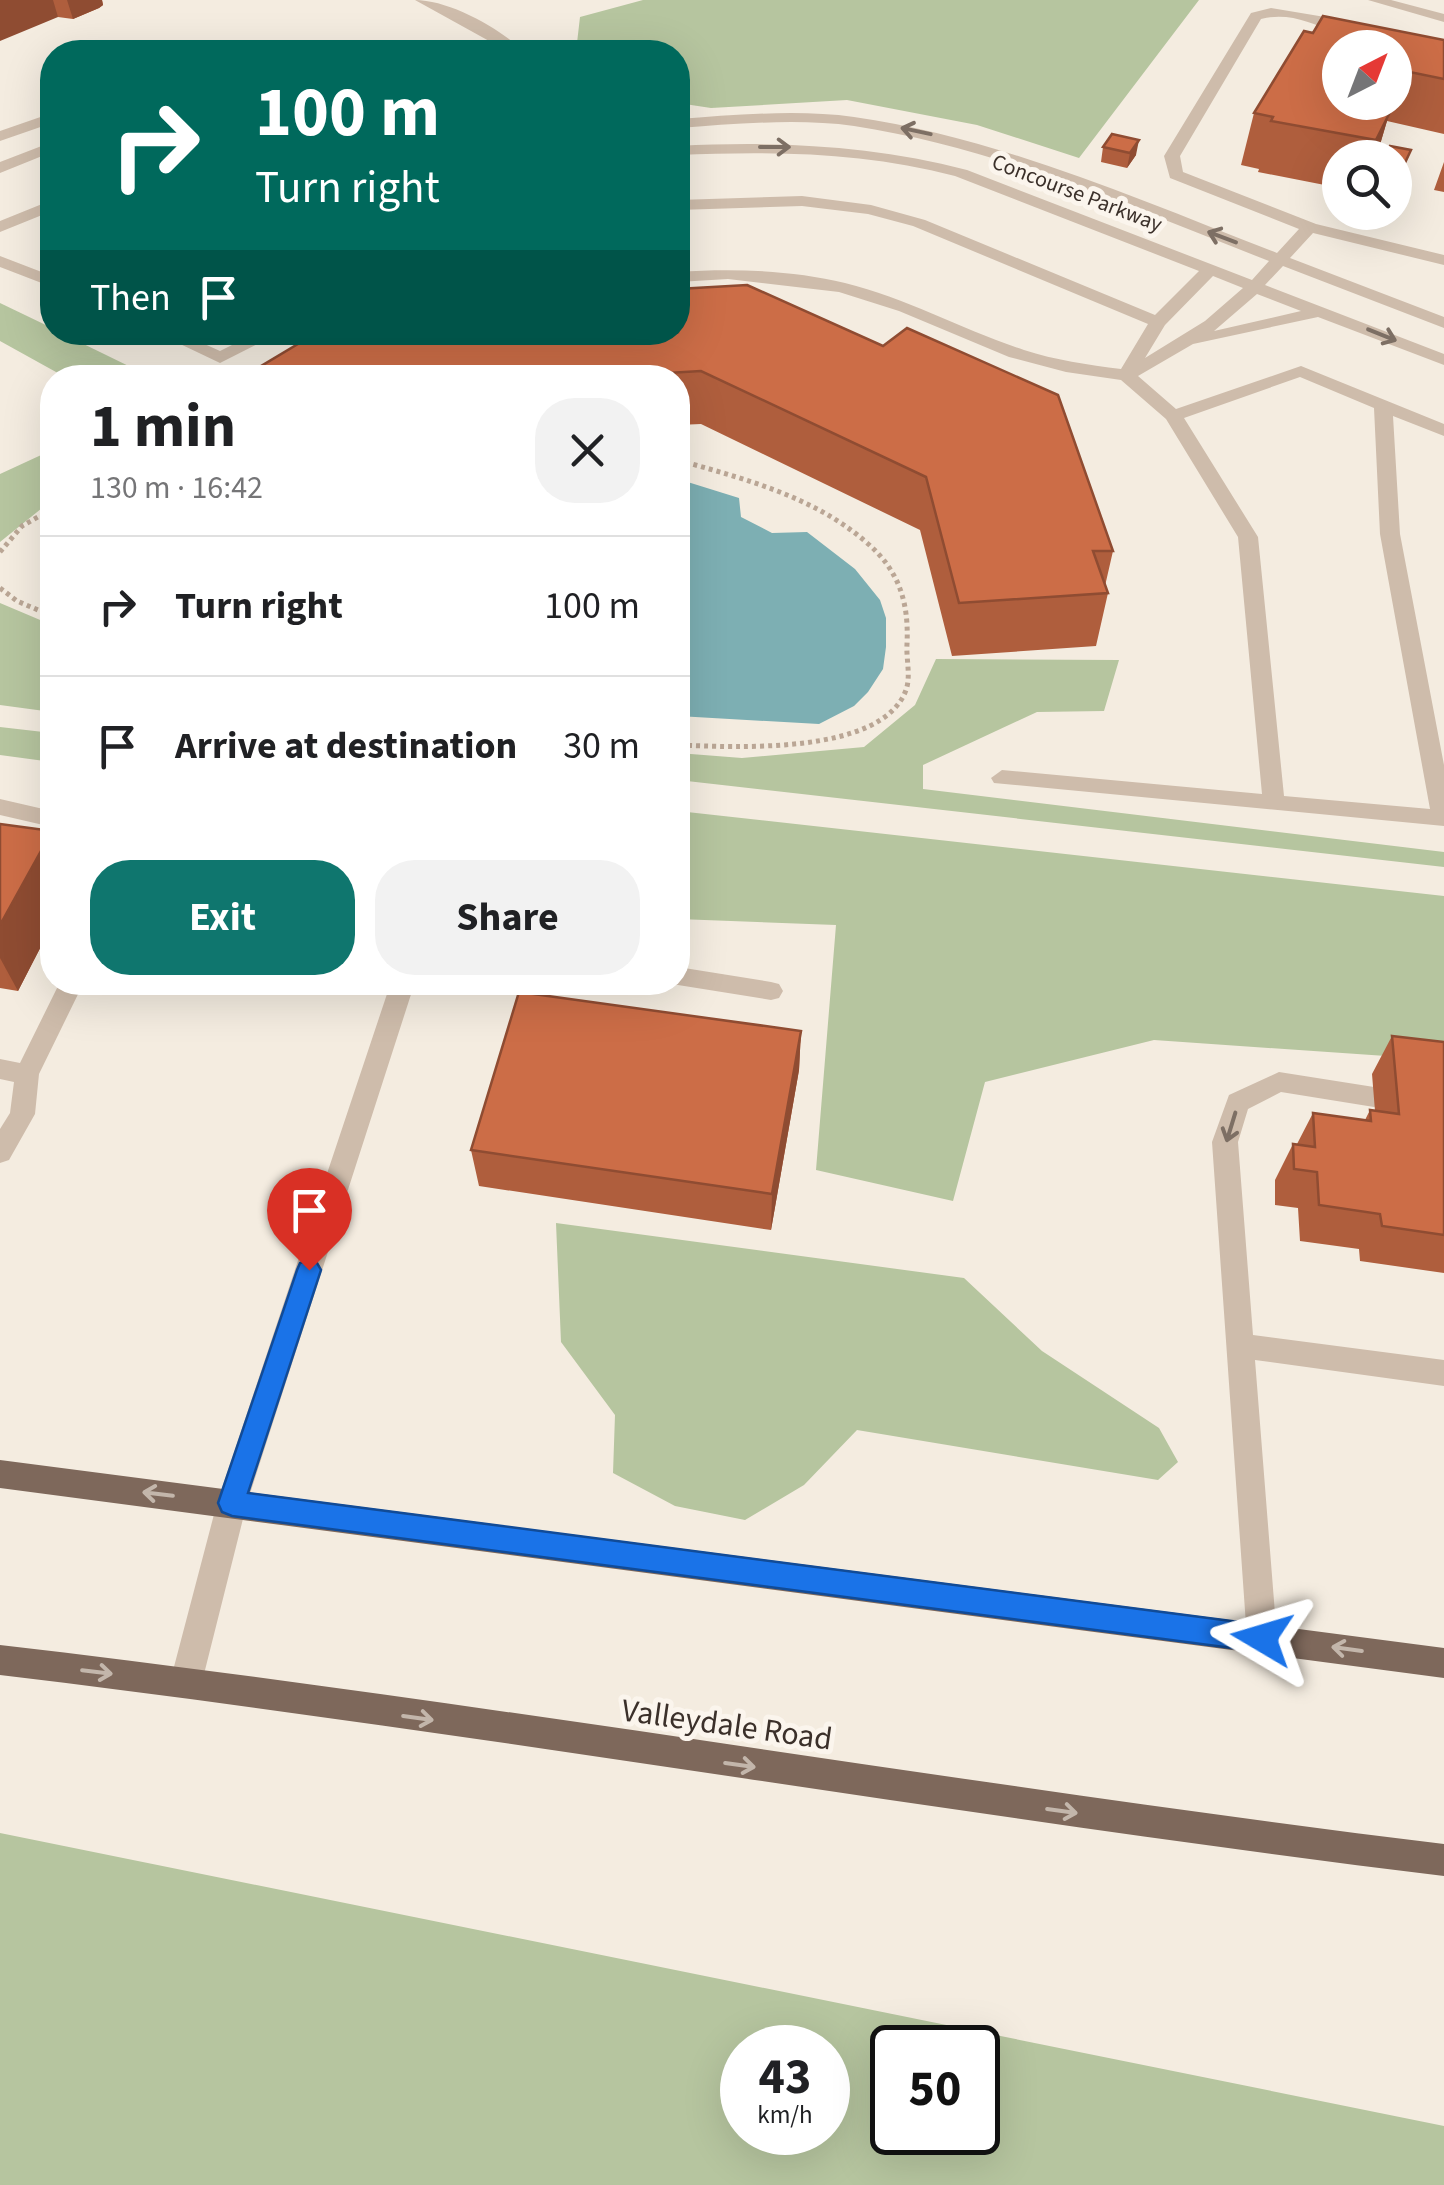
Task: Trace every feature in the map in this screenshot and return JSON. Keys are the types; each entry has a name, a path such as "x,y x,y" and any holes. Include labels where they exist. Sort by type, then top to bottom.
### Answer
{"main road":[{"path":"0,1474 1444,1663"},
{"name":"Valleydale Road","path":"0,1660 186,1682 1147,1823 1444,1860"}],"street":[{"path":"422,0 501,40"},
{"path":"1375,0 1444,18"},
{"path":"1428,14 1439,0"},
{"path":"1343,30 1306,13 1272,8 1256,16 1172,156 1176,175 1310,228 1444,260"},
{"name":"Concourse Parkway","path":"690,124 824,120 900,128 954,140 1444,322"},
{"path":"0,136 40,122"},
{"name":"Concourse Parkway","path":"690,150 814,147 920,161 1444,360"},
{"path":"0,168 40,152"},
{"path":"690,205 802,201 846,204 888,214 919,223 1158,322"},
{"path":"0,227 40,209"},
{"path":"1126,375 1191,341 1256,286 1277,258 1310,228"},
{"path":"0,261 40,274"},
{"path":"1126,375 1158,322 1211,269"},
{"path":"690,276 743,274 840,287 905,307 1016,353 1066,367 1126,375 1172,416 1248,537 1274,803"},
{"path":"1191,341 1323,311"},
{"path":"192,345 220,358 246,345"},
{"path":"1172,416 1302,371 1444,431"},
{"path":"1002,778 1444,818 1390,534 1383,406"},
{"path":"0,807 40,816"},
{"path":"690,978 771,991"},
{"path":"0,1152 22,1114 27,1074 66,995"},
{"path":"186,1682 232,1503 399,995"},
{"path":"0,1069 27,1074"},
{"path":"1262,1638 1226,1142 1238,1102 1279,1082 1374,1097"},
{"path":"1240,1346 1444,1373"}],"path":[{"path":"690,463 735,474 862,538 882,558 909,602 904,658 908,682 903,697 884,718 856,732 807,740 738,747 690,745"},
{"path":"0,552 22,526 40,516"},
{"path":"0,588 40,611"}],"green space":[{"path":"643,0 1199,0 1079,158 977,125 847,100 711,108 690,105 690,40 577,40 580,17"},
{"path":"0,303 40,322 40,345 86,345 127,365 43,365 0,341"},
{"path":"40,456 40,510 0,542 0,474"},
{"path":"0,603 40,620 40,710 0,705"},
{"path":"936,659 1119,660 1104,711 1037,712 923,765 923,789 1444,852 1444,867 690,781 690,754 742,758 864,747 915,705"},
{"path":"0,727 40,732 40,760 0,755"},
{"path":"690,812 1444,896 1444,1060 1154,1040 985,1082 953,1201 816,1170 836,925 690,919"},
{"path":"556,1223 964,1278 1042,1351 1159,1428 1178,1462 1158,1480 857,1430 804,1485 745,1520 675,1506 613,1473 615,1415 561,1342"},
{"path":"0,1833 946,2025 870,2025 870,2155 1000,2155 1000,2036 1444,2126 1444,2185 0,2185"}],"water":[{"path":"690,483 739,498 741,517 772,533 807,532 855,569 880,600 886,618 883,669 854,706 819,724 690,717"}],"building":[{"path":"1323,16 1394,30 1322,30 1322,120 1386,120 1376,140 1271,121 1273,117 1254,113 1304,31 1313,33"},
{"path":"1412,34 1444,40 1444,79 1412,72"},
{"path":"1112,134 1139,140 1130,153 1103,147"},
{"path":"747,285 883,346 907,328 1058,395 1113,551 1093,551 1108,593 959,603 926,477 701,371 690,372 690,365 263,365 296,345 690,345 690,288"},
{"path":"0,824 40,829 40,853 0,925"},
{"path":"518,995 801,1031 772,1194 471,1150"},
{"path":"1392,1036 1444,1042 1444,1235 1382,1226 1380,1214 1319,1205 1317,1172 1294,1169 1293,1144 1315,1147 1313,1113 1371,1121 1370,1110 1399,1114"}],"route":[{"path":"309,1270 232,1503 1262,1638"}]}
